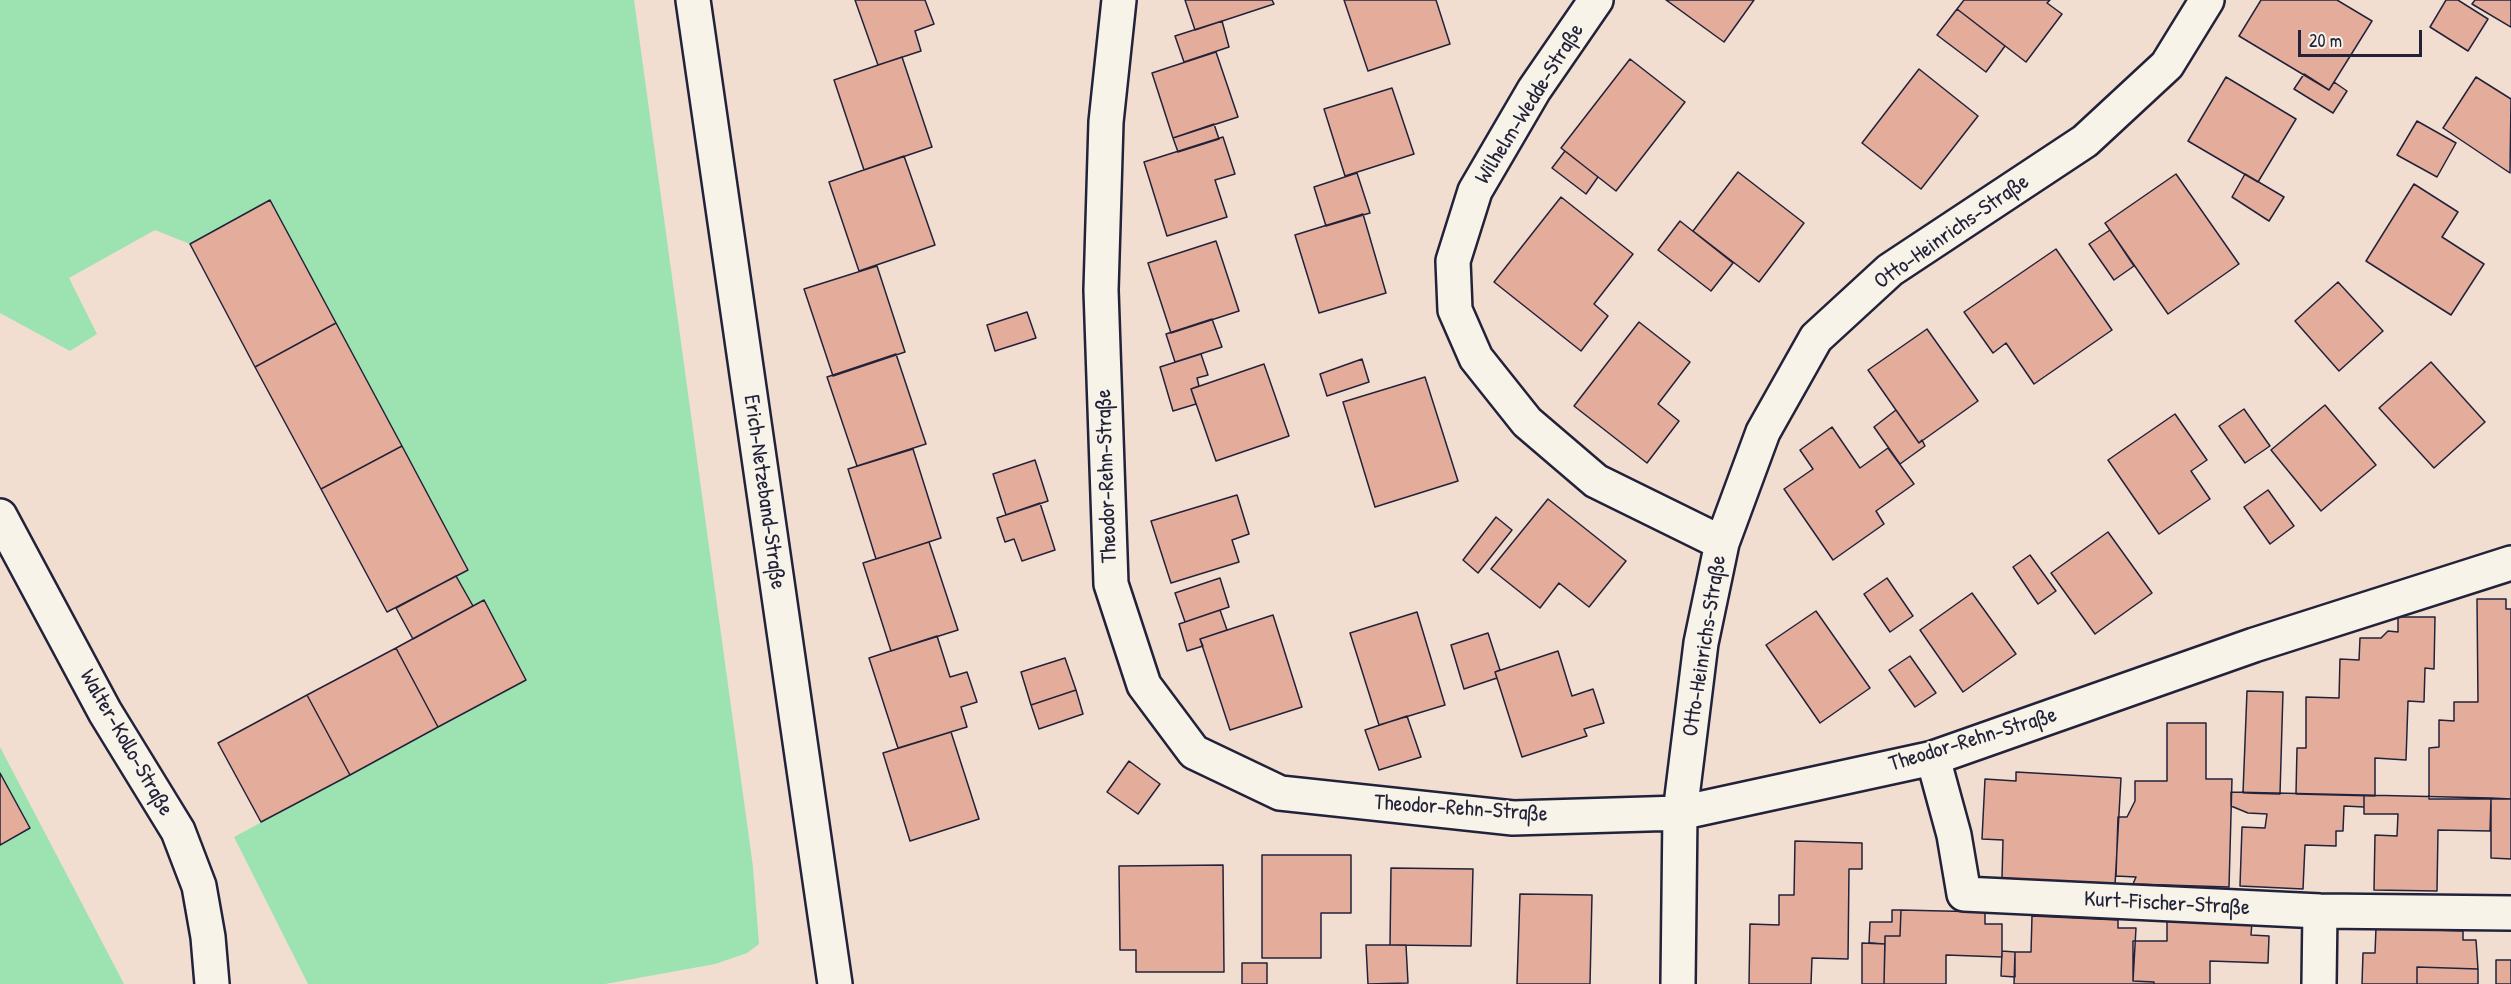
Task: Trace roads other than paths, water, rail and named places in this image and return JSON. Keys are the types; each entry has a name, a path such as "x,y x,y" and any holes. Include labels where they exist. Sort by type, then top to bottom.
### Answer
{"street":[{"name":"Erich-Netzeband-Straße","path":"693,0 835,984"},
{"name":"Theodor-Rehn-Straße","path":"1119,0 1106,122 1101,290 1111,584 1144,685 1194,752 1280,793 1513,818 1680,813 1933,758 2254,645 2511,563"},
{"name":"Wilhelm-Wedde-Straße","path":"1596,0 1534,90 1475,191 1453,261 1455,310 1476,358 1527,422 1596,481 1722,543"},
{"name":"Otto-Heinrichs-Straße","path":"1678,984 1680,813 1701,643 1722,543 1763,432 1816,338 1890,270 2085,141 2167,65 2207,0"},
{"name":"Walter-Kollo-Straße","path":"0,516 105,712 178,831 199,886 208,937 212,984"},
{"name":"Kurt-Fischer-Straße","path":"1933,758 1954,835 1964,894 2320,911 2511,913"},
{"path":"2319,984 2320,911"}]}
